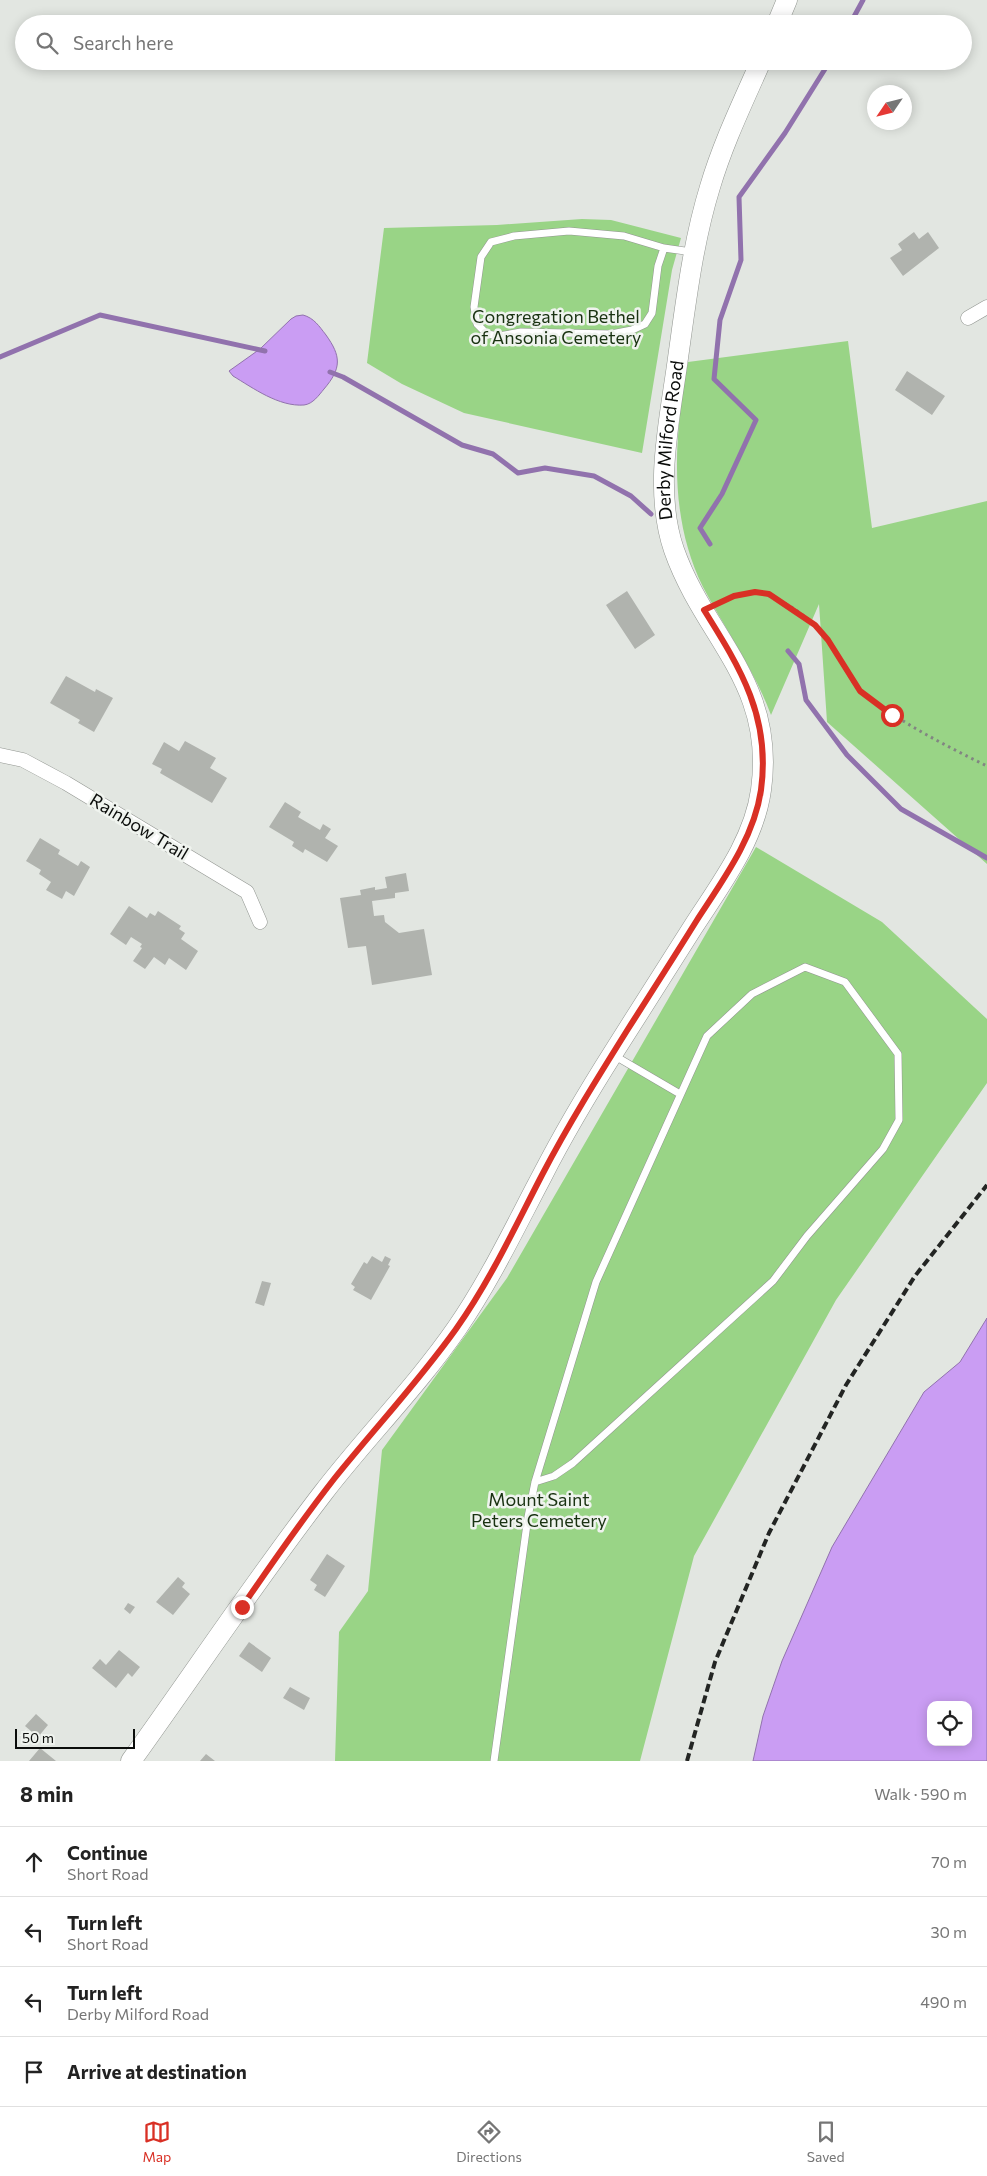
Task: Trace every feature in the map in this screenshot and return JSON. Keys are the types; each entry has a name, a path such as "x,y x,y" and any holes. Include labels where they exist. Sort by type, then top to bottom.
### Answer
{"main road":[{"path":"781,15 787,0"},
{"name":"Derby Milford Road","path":"131,1761 319,1499 458,1327 493,1269 562,1138 612,1054 739,852 752,824 759,803 763,758 758,718 752,696 741,672 682,569 672,543 665,510 664,486 673,395 695,252 709,191 719,159 757,70"}],"street":[{"path":"968,318 987,307"},
{"name":"Rainbow Trail","path":"0,755 23,760 66,783 247,892 260,922"}],"lane":[{"path":"664,248 658,266 652,313 645,324 632,330 611,334 521,332 499,336 487,334 478,324 474,307 481,257 491,242 514,236 569,230 624,236 664,248 695,252"},
{"path":"494,1761 528,1517 535,1482 596,1282 680,1094 707,1036 752,994 805,967 845,982 898,1054 899,1120 883,1149 807,1236 773,1281 573,1464 554,1476 535,1482"},
{"path":"612,1054 680,1094"}],"path":[{"path":"704,610 734,596 755,592 769,594 815,625 828,640 860,691 892,715 987,766"}],"green space":[{"name":"Congregation Bethel of Ansonia Cemetery","path":"582,219 611,220 681,238 672,270 642,453 464,413 402,384 367,363 384,228 497,225"},
{"path":"848,341 872,528 987,501 987,864 827,722 819,604 771,715 748,665 703,587 692,560 684,532 679,504 677,447 688,362"},
{"name":"Mount Saint Peters Cemetery","path":"756,847 882,922 987,1019 987,1083 836,1300 694,1556 640,1761 335,1761 339,1632 368,1591 382,1450 507,1278"}],"shaded area":[{"path":"303,315 313,320 319,326 331,342 337,356 334,375 316,399 304,405 285,403 267,396 233,376 229,371 260,349 291,319"},
{"path":"987,1318 987,1761 753,1761 763,1716 782,1661 832,1547 924,1392 960,1362"}],"building":[{"path":"914,232 919,239 928,232 939,248 903,276 890,258 902,250 898,244"},
{"path":"907,371 945,396 932,415 895,390"},
{"path":"627,591 655,635 635,649 606,605"},
{"path":"66,676 95,692 96,689 113,698 94,732 78,723 80,720 50,703"},
{"path":"185,741 216,758 210,768 227,778 212,803 160,773 162,769 152,764 164,742 179,751"},
{"path":"285,802 301,812 298,817 320,830 323,824 331,829 325,838 338,846 327,862 305,849 303,853 292,846 294,842 269,827"},
{"path":"40,838 60,850 58,854 78,866 81,861 90,867 74,896 66,891 62,899 46,890 51,882 39,874 41,870 26,861"},
{"path":"406,873 409,891 395,893 395,898 372,901 374,916 384,915 385,922 399,933 424,929 432,975 372,985 366,946 348,948 340,898 361,895 360,890 375,887 375,890 387,888 385,877"},
{"path":"129,906 147,918 150,913 155,916 158,911 181,926 179,929 185,933 181,939 198,951 186,970 169,958 165,965 154,957 145,969 133,961 142,948 140,947 142,944 131,937 126,945 110,934"},
{"path":"372,1256 382,1262 385,1256 391,1259 388,1265 390,1266 371,1300 353,1290 355,1287 351,1284 364,1262 367,1264"},
{"path":"262,1281 271,1283 264,1306 255,1303"},
{"path":"327,1554 345,1566 325,1597 314,1590 317,1585 310,1580"},
{"path":"178,1577 185,1583 182,1587 190,1594 173,1615 156,1602"},
{"path":"128,1603 135,1607 130,1614 124,1609"},
{"path":"249,1642 271,1658 262,1672 239,1656"},
{"path":"119,1650 140,1667 132,1677 128,1673 116,1688 92,1668 100,1659 106,1665"},
{"path":"290,1687 310,1698 304,1710 283,1698"},
{"path":"36,1714 48,1725 38,1737 25,1726"},
{"path":"40,1748 56,1761 29,1761"},
{"path":"206,1754 215,1761 200,1761"}],"waterway":[{"path":"855,15 863,0"},
{"path":"710,544 700,528 722,494 756,420 714,379 720,320 741,260 739,197 785,133 824,70"},
{"path":"0,357 100,315 265,351"},
{"path":"330,372 343,377 462,445 493,454 518,473 545,468 594,476 631,496 651,514"},
{"path":"788,651 799,664 806,700 847,755 901,809 987,858"}],"railway":[{"path":"687,1761 715,1662 769,1533 846,1385 915,1276 987,1185"}],"route":[{"path":"242,1607 287,1542 335,1478 417,1380 458,1327 493,1269 562,1138 612,1054 745,842 759,803 761,788 763,766 758,718 752,696 741,672 704,610 734,596 755,592 769,594 815,625 828,640 860,691 892,715"}]}
